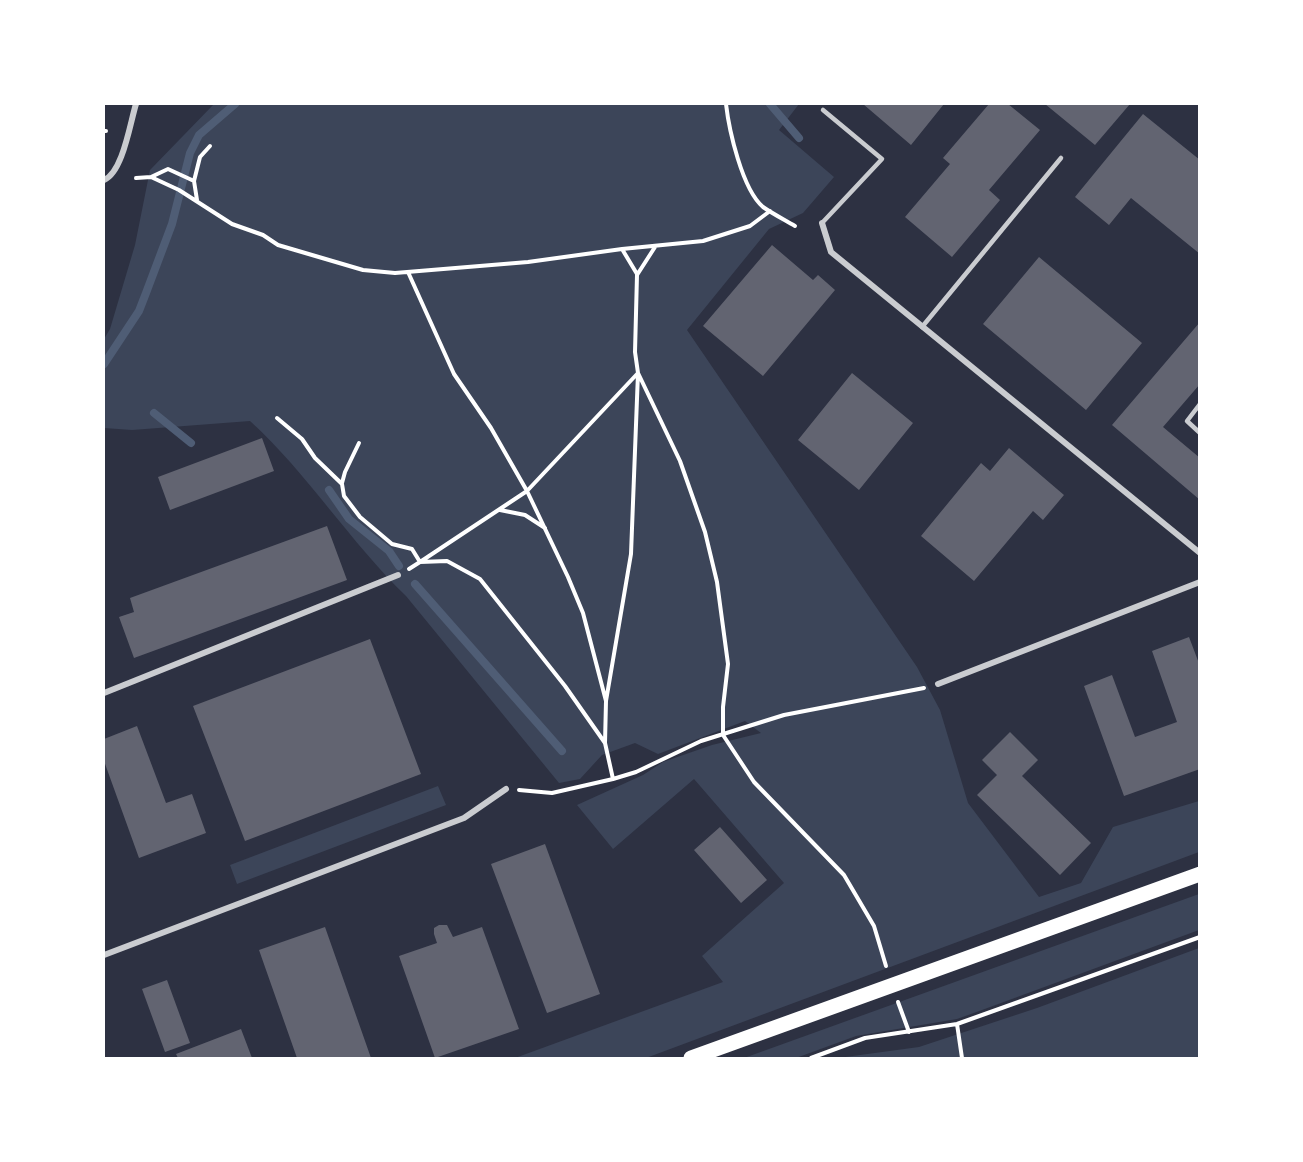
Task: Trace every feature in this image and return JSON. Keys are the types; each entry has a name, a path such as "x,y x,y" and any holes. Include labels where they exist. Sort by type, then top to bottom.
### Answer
{"main road":[{"path":"691,1059 1200,874"}],"street":[{"path":"104,180 109,178 119,163 136,104"},
{"path":"822,223 831,252 1200,553"},
{"path":"104,693 398,575"},
{"path":"938,684 1200,582"},
{"path":"104,955 464,818 506,789"}],"lane":[{"path":"822,223 882,159 823,110"},
{"path":"922,327 1061,158"},
{"path":"1200,404 1188,421 1200,433"}],"path":[{"path":"726,104 735,154 756,199 795,226"},
{"path":"197,200 195,181 200,157 210,146"},
{"path":"136,178 151,177 168,169 195,181"},
{"path":"151,177 197,200 232,224 263,235 278,245 363,270 408,272 528,262 703,241 750,226 771,211"},
{"path":"613,779 605,743 606,701 631,554 638,373 635,352 637,275 655,247"},
{"path":"622,249 637,275"},
{"path":"408,272 454,374 491,428 546,529 583,613 606,701"},
{"path":"398,575 527,491 638,373"},
{"path":"638,373 680,461 705,532 717,582 728,664 723,708 723,735 754,782 844,875 874,926 909,1032"},
{"path":"277,418 302,439 315,458 342,484"},
{"path":"359,443 345,472 342,484 344,496 360,517 392,544 412,549 420,562"},
{"path":"500,510 525,515 546,529"},
{"path":"420,562 447,561 480,579 565,686 605,743"},
{"path":"506,789 552,793 613,779 636,772 701,741 784,715 938,684"},
{"path":"811,1059 865,1038 957,1024 1200,937"},
{"path":"957,1024 962,1058"}],"shaded area":[{"path":"214,104 799,104 779,130 834,177 803,213 769,229 687,330 917,667 940,710 968,803 1039,897 1081,883 1113,827 1199,801 1199,852 646,1058 515,1058 723,982 702,956 784,883 694,779 613,849 577,805 643,775 663,762 712,745 761,733 745,721 658,754 635,743 602,755 580,779 559,783 406,596 366,553 291,463 250,421 132,430 104,428 104,339 110,329 135,245 150,170"},
{"path":"438,786 446,805 237,884 230,865"},
{"path":"1199,894 1199,930 982,1010 957,1019 856,1036 796,1058 744,1058"},
{"path":"1199,948 1199,1058 838,1058 919,1047 1037,1008"}],"building":[{"path":"863,104 944,104 911,145"},
{"path":"989,104 1008,104 1040,130 989,190 1000,200 952,257 905,217 950,164 943,158"},
{"path":"1045,104 1130,104 1095,145"},
{"path":"1143,114 1200,160 1200,254 1131,198 1109,225 1075,197"},
{"path":"772,245 813,280 818,275 835,290 763,376 703,326"},
{"path":"1039,257 1142,343 1086,410 983,324"},
{"path":"1200,322 1200,384 1163,427 1200,458 1200,500 1112,425"},
{"path":"852,373 913,423 859,490 798,440"},
{"path":"262,438 274,471 170,510 158,477"},
{"path":"1009,448 1064,495 1043,520 1033,511 974,581 921,536 981,463 990,471"},
{"path":"327,526 347,580 134,658 119,617 134,612 130,598"},
{"path":"1189,637 1200,666 1200,769 1124,796 1084,686 1112,675 1135,737 1177,722 1152,651"},
{"path":"370,639 421,774 245,841 193,706"},
{"path":"137,726 166,803 192,794 206,833 139,858 104,761 104,739"},
{"path":"1010,732 1038,760 1022,776 1091,843 1060,875 977,795 997,775 982,760"},
{"path":"720,827 767,880 741,903 694,850"},
{"path":"545,844 600,994 547,1013 491,864"},
{"path":"447,925 453,937 482,927 519,1029 435,1058 399,956 437,943 434,928"},
{"path":"325,927 371,1058 297,1058 259,950"},
{"path":"167,980 190,1043 165,1052 142,989"},
{"path":"241,1029 252,1058 178,1058 176,1054"}],"waterway":[{"path":"104,364 139,311 172,224 190,153 199,135 235,104"},
{"path":"770,104 799,138"},
{"path":"154,413 191,443"},
{"path":"329,490 349,519 389,551 399,566"},
{"path":"415,584 562,751"}]}
